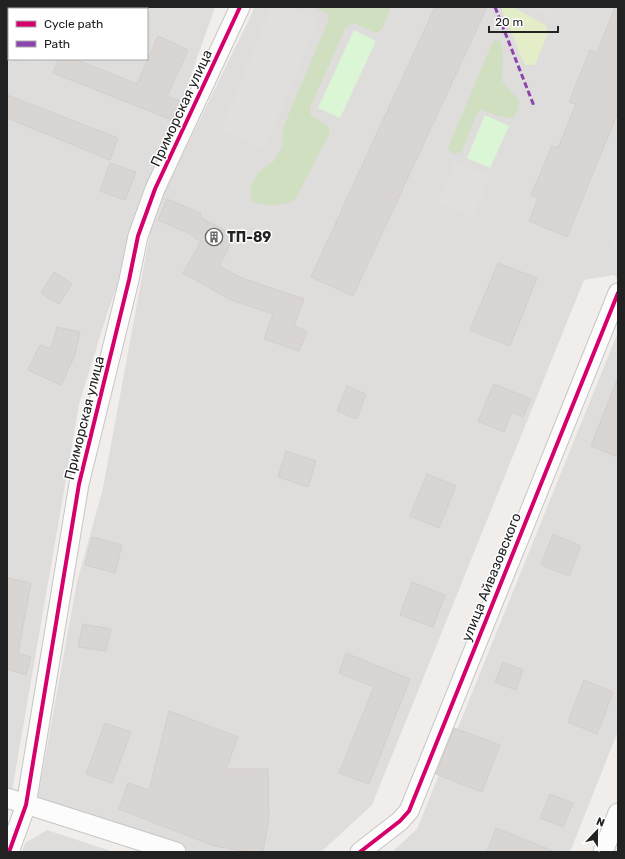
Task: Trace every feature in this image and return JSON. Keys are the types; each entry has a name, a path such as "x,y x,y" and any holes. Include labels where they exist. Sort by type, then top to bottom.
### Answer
{"street":[{"name":"Приморская улица","path":"9,852 26,804 79,484 129,280 138,236 155,188 240,7"},
{"name":"улица Айвазовского","path":"360,852 400,821 409,811 618,293"},
{"path":"7,798 176,852"},
{"path":"603,852 618,813"}],"shaded area":[{"path":"7,7 215,7 107,314 79,404 12,791 7,789"},
{"path":"7,7 67,7 8,8 7,55"},
{"path":"255,7 618,7 618,280 614,275 584,280 372,805 321,852 179,852 37,802 77,582 103,488 150,233 163,195"},
{"path":"271,7 288,7 318,19 265,149 221,131"},
{"path":"529,7 555,7 551,16"},
{"path":"22,60 43,60 40,66"},
{"path":"455,162 490,176 473,218 438,204"},
{"path":"618,228 618,249 611,246"},
{"path":"618,332 618,731 570,852 392,852 417,829"},
{"path":"47,830 114,852 22,852 25,843"}],"green space":[{"path":"313,7 391,7 382,29 375,33 354,23 346,27 310,108 311,115 328,126 330,132 296,198 286,203 275,205 252,202 250,189 258,172 274,161 282,147 283,128 329,19 327,13"},
{"path":"501,7 513,7 545,25 548,33 535,65 525,65"},
{"path":"354,30 376,41 340,118 318,108"},
{"path":"499,40 503,54 502,81 519,101 518,109 513,118 499,116 481,110 476,115 462,152 453,154 448,148 493,41"},
{"path":"485,115 509,126 490,168 467,158"}],"building":[{"path":"435,7 487,7 353,296 311,277"},
{"path":"615,7 618,7 618,112 567,237 529,221 538,198 531,195 552,146 558,148 576,104 569,102 590,50 597,53"},
{"path":"158,36 188,50 167,96 180,101 172,120 53,73 59,60 77,60 137,84"},
{"path":"7,95 118,138 110,160 7,118"},
{"path":"110,163 136,172 125,200 100,191"},
{"path":"167,199 198,212 201,214 200,217 235,236 219,266 242,278 304,299 294,326 307,331 299,351 264,339 273,314 231,300 183,273 201,241 194,238 195,236 158,220"},
{"path":"498,263 537,278 510,346 470,330"},
{"path":"54,272 72,284 59,304 41,293"},
{"path":"57,327 80,332 75,355 61,385 28,370 40,345 51,349"},
{"path":"618,380 618,457 591,446"},
{"path":"494,384 531,399 523,417 512,412 504,432 478,421"},
{"path":"347,386 366,394 357,419 337,411"},
{"path":"286,451 316,461 308,487 278,477"},
{"path":"427,474 456,486 439,528 410,516"},
{"path":"553,534 581,546 569,576 541,565"},
{"path":"92,537 122,545 115,573 85,565"},
{"path":"7,578 31,583 18,653 31,657 26,675 7,669"},
{"path":"412,582 445,595 433,627 400,615"},
{"path":"83,624 111,629 106,651 78,647"},
{"path":"346,653 410,679 369,784 339,773 374,687 339,673"},
{"path":"503,662 523,670 516,690 495,682"},
{"path":"584,680 613,692 597,734 568,722"},
{"path":"169,711 238,737 226,769 268,769 269,817 263,852 251,852 214,846 119,809 128,783 149,790"},
{"path":"105,723 131,732 112,783 86,774"},
{"path":"454,728 500,745 482,792 436,774"},
{"path":"550,794 573,803 563,827 540,818"},
{"path":"496,828 553,851 553,852 487,852"}],"marked path":[{"path":"495,7 534,106"}],"cycle path":[{"path":"9,852 26,805 79,484 129,280 138,236 155,189 240,7"},
{"path":"360,852 400,821 409,811 618,293"}],"place":[{"name":"ТП-89","path":"214,237"}]}
